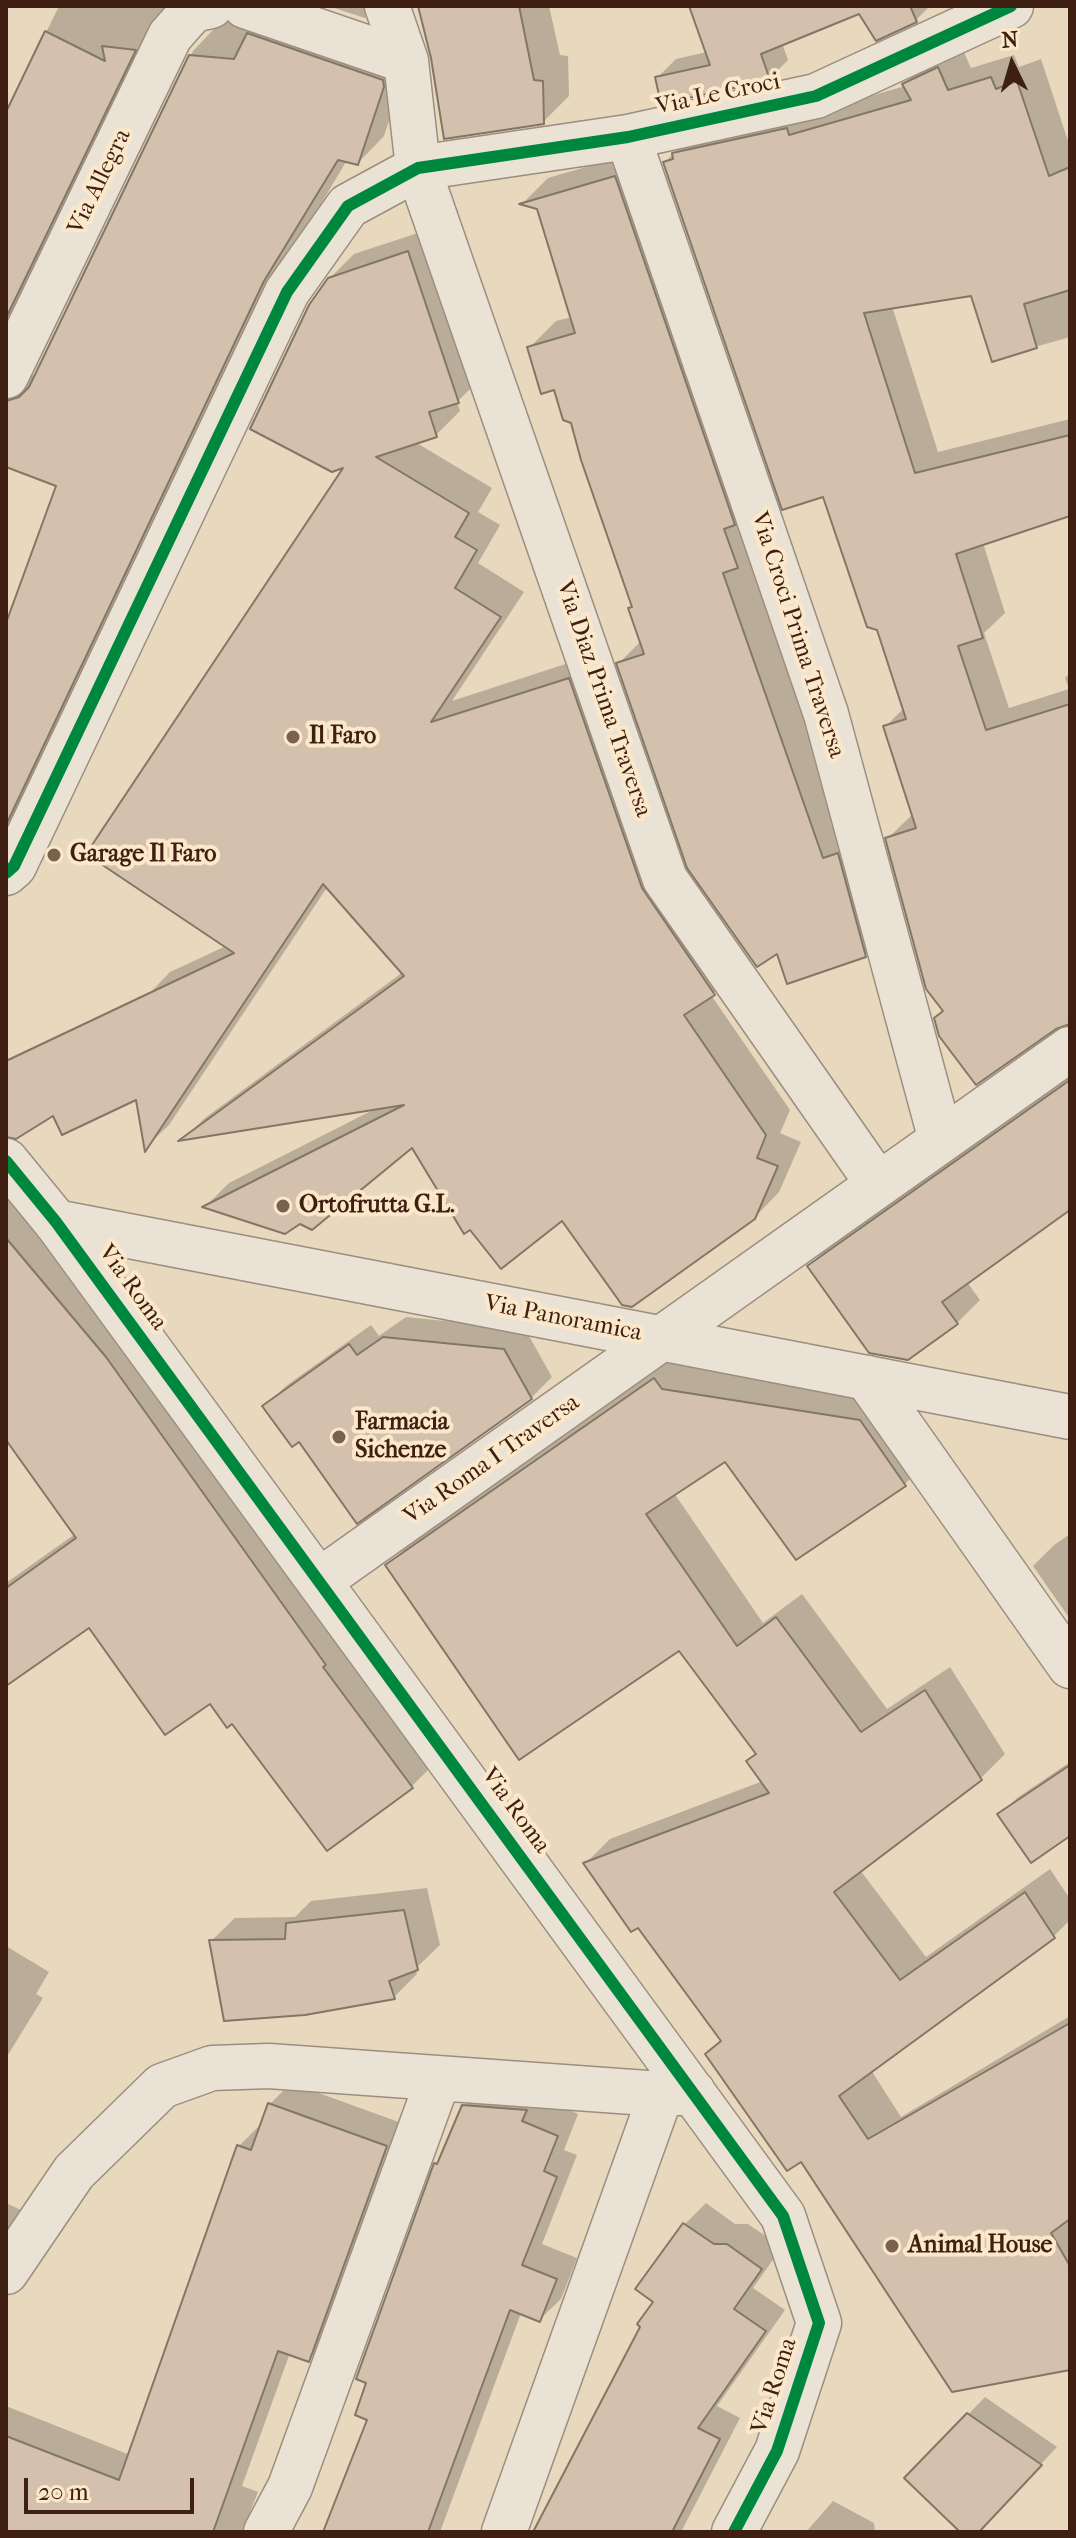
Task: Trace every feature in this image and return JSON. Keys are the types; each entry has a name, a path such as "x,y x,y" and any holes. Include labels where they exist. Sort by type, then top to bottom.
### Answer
{"street":[{"name":"Via Allegra","path":"6,376 170,36 193,10 211,6"},
{"path":"245,6 406,61"},
{"name":"Via Diaz Prima Traversa","path":"387,6 406,61 418,168 665,879 878,1184"},
{"name":"Via Le Croci","path":"418,168 628,137 816,96 1011,6"},
{"name":"Via Croci Prima Traversa","path":"628,137 826,714 941,1140"},
{"path":"6,873 14,866 287,292 348,206 418,168"},
{"name":"Via Roma I Traversa","path":"319,1581 665,1339 1070,1049"},
{"name":"Via Roma","path":"6,1161 56,1222 319,1581 677,2093 783,2216 819,2323 777,2451 734,2532"},
{"name":"Via Panoramica","path":"56,1222 1070,1417"},
{"path":"867,1378 1070,1666"},
{"path":"6,2272 74,2172 162,2086 212,2068 269,2066 438,2080 677,2093 504,2532"},
{"path":"266,2532 290,2487 438,2080"}],"building":[{"path":"418,6 519,6 534,80 543,81 544,124 444,139 431,58"},
{"path":"689,6 910,6 917,22 876,41 859,14 761,54 770,80 661,104 655,77 710,65"},
{"path":"45,31 105,61 102,46 136,50 6,318 6,112"},
{"path":"247,33 383,80 384,87 358,165 338,160 264,281 6,825 6,623 56,486 6,467 6,401 19,397 29,387 189,55 234,59"},
{"path":"938,67 948,90 991,77 996,89 1017,81 1049,176 1070,167 1070,290 1024,304 1037,348 992,362 971,296 864,313 915,473 1070,435 1070,516 956,554 983,638 958,646 986,730 1070,704 1070,1024 1056,1029 976,1085 939,1036 934,1018 943,1011 926,989 885,838 916,828 883,726 906,719 877,630 867,627 823,497 782,510 663,162 673,159 672,153 787,128 789,135 911,100 902,84"},
{"path":"615,176 735,525 724,529 738,568 723,573 823,858 838,853 866,957 787,984 777,954 757,967 687,868 616,663 644,654 628,608 632,607 571,423 563,420 554,390 541,394 527,347 575,333 537,209 519,204"},
{"path":"408,251 459,403 429,412 437,437 376,457 469,513 455,537 477,550 455,588 501,617 431,722 569,678 642,888 715,995 684,1015 766,1135 757,1158 778,1166 755,1219 632,1307 622,1305 562,1221 501,1269 470,1230 464,1234 412,1148 312,1230 300,1224 285,1234 202,1207 404,1105 178,1141 404,976 323,884 145,1152 136,1100 62,1135 53,1116 16,1139 6,1137 6,1061 234,953 86,854 343,468 332,472 250,429 309,305 328,278"},
{"path":"1070,1080 1070,1210 942,1302 958,1324 908,1360 869,1353 807,1266"},
{"path":"6,1238 106,1357 326,1665 323,1667 413,1788 327,1851 232,1724 227,1728 210,1704 165,1735 89,1628 6,1686 6,1588 76,1538 6,1440"},
{"path":"383,1337 504,1349 532,1399 357,1524 299,1442 292,1447 262,1406 349,1344 357,1355"},
{"path":"654,1378 662,1389 860,1420 906,1486 796,1560 725,1462 646,1514 737,1646 776,1617 861,1732 925,1690 982,1780 834,1892 900,1980 1025,1892 1055,1938 839,2096 868,2139 1070,2023 1070,2219 1051,2233 1070,2266 1070,2370 952,2392 801,2162 787,2171 705,2054 721,2041 638,1928 631,1932 583,1863 769,1793 746,1761 756,1754 679,1651 519,1760 385,1565"},
{"path":"1070,1765 1070,1836 1031,1863 997,1814"},
{"path":"404,1910 418,1970 389,1981 395,1999 305,2015 224,2021 209,1940 285,1939 286,1923"},
{"path":"268,2103 387,2146 309,2362 278,2351 213,2532 6,2532 6,2436 119,2480 237,2145 251,2150"},
{"path":"462,2105 527,2110 522,2121 558,2136 544,2171 557,2177 522,2265 557,2279 540,2322 510,2310 428,2532 323,2532 367,2420 355,2415 366,2383 356,2379 434,2163 437,2164"},
{"path":"683,2223 714,2244 727,2244 762,2269 734,2309 766,2331 698,2428 720,2439 672,2532 533,2532 640,2327 637,2324 653,2302 635,2289"},
{"path":"967,2413 1042,2465 979,2532 960,2532 904,2478"}],"cycle path":[{"path":"6,873 14,866 287,292 348,206 418,168 628,137 816,96 1011,6"},
{"path":"6,1161 56,1222 783,2216 819,2323 777,2451 734,2532"}],"place":[{"name":"Il Faro","path":"293,737"},
{"name":"Garage Il Faro","path":"54,855"},
{"name":"Ortofrutta G.L.","path":"283,1206"},
{"name":"Farmacia Sichenze","path":"339,1437"},
{"name":"Animal House","path":"892,2246"}]}
